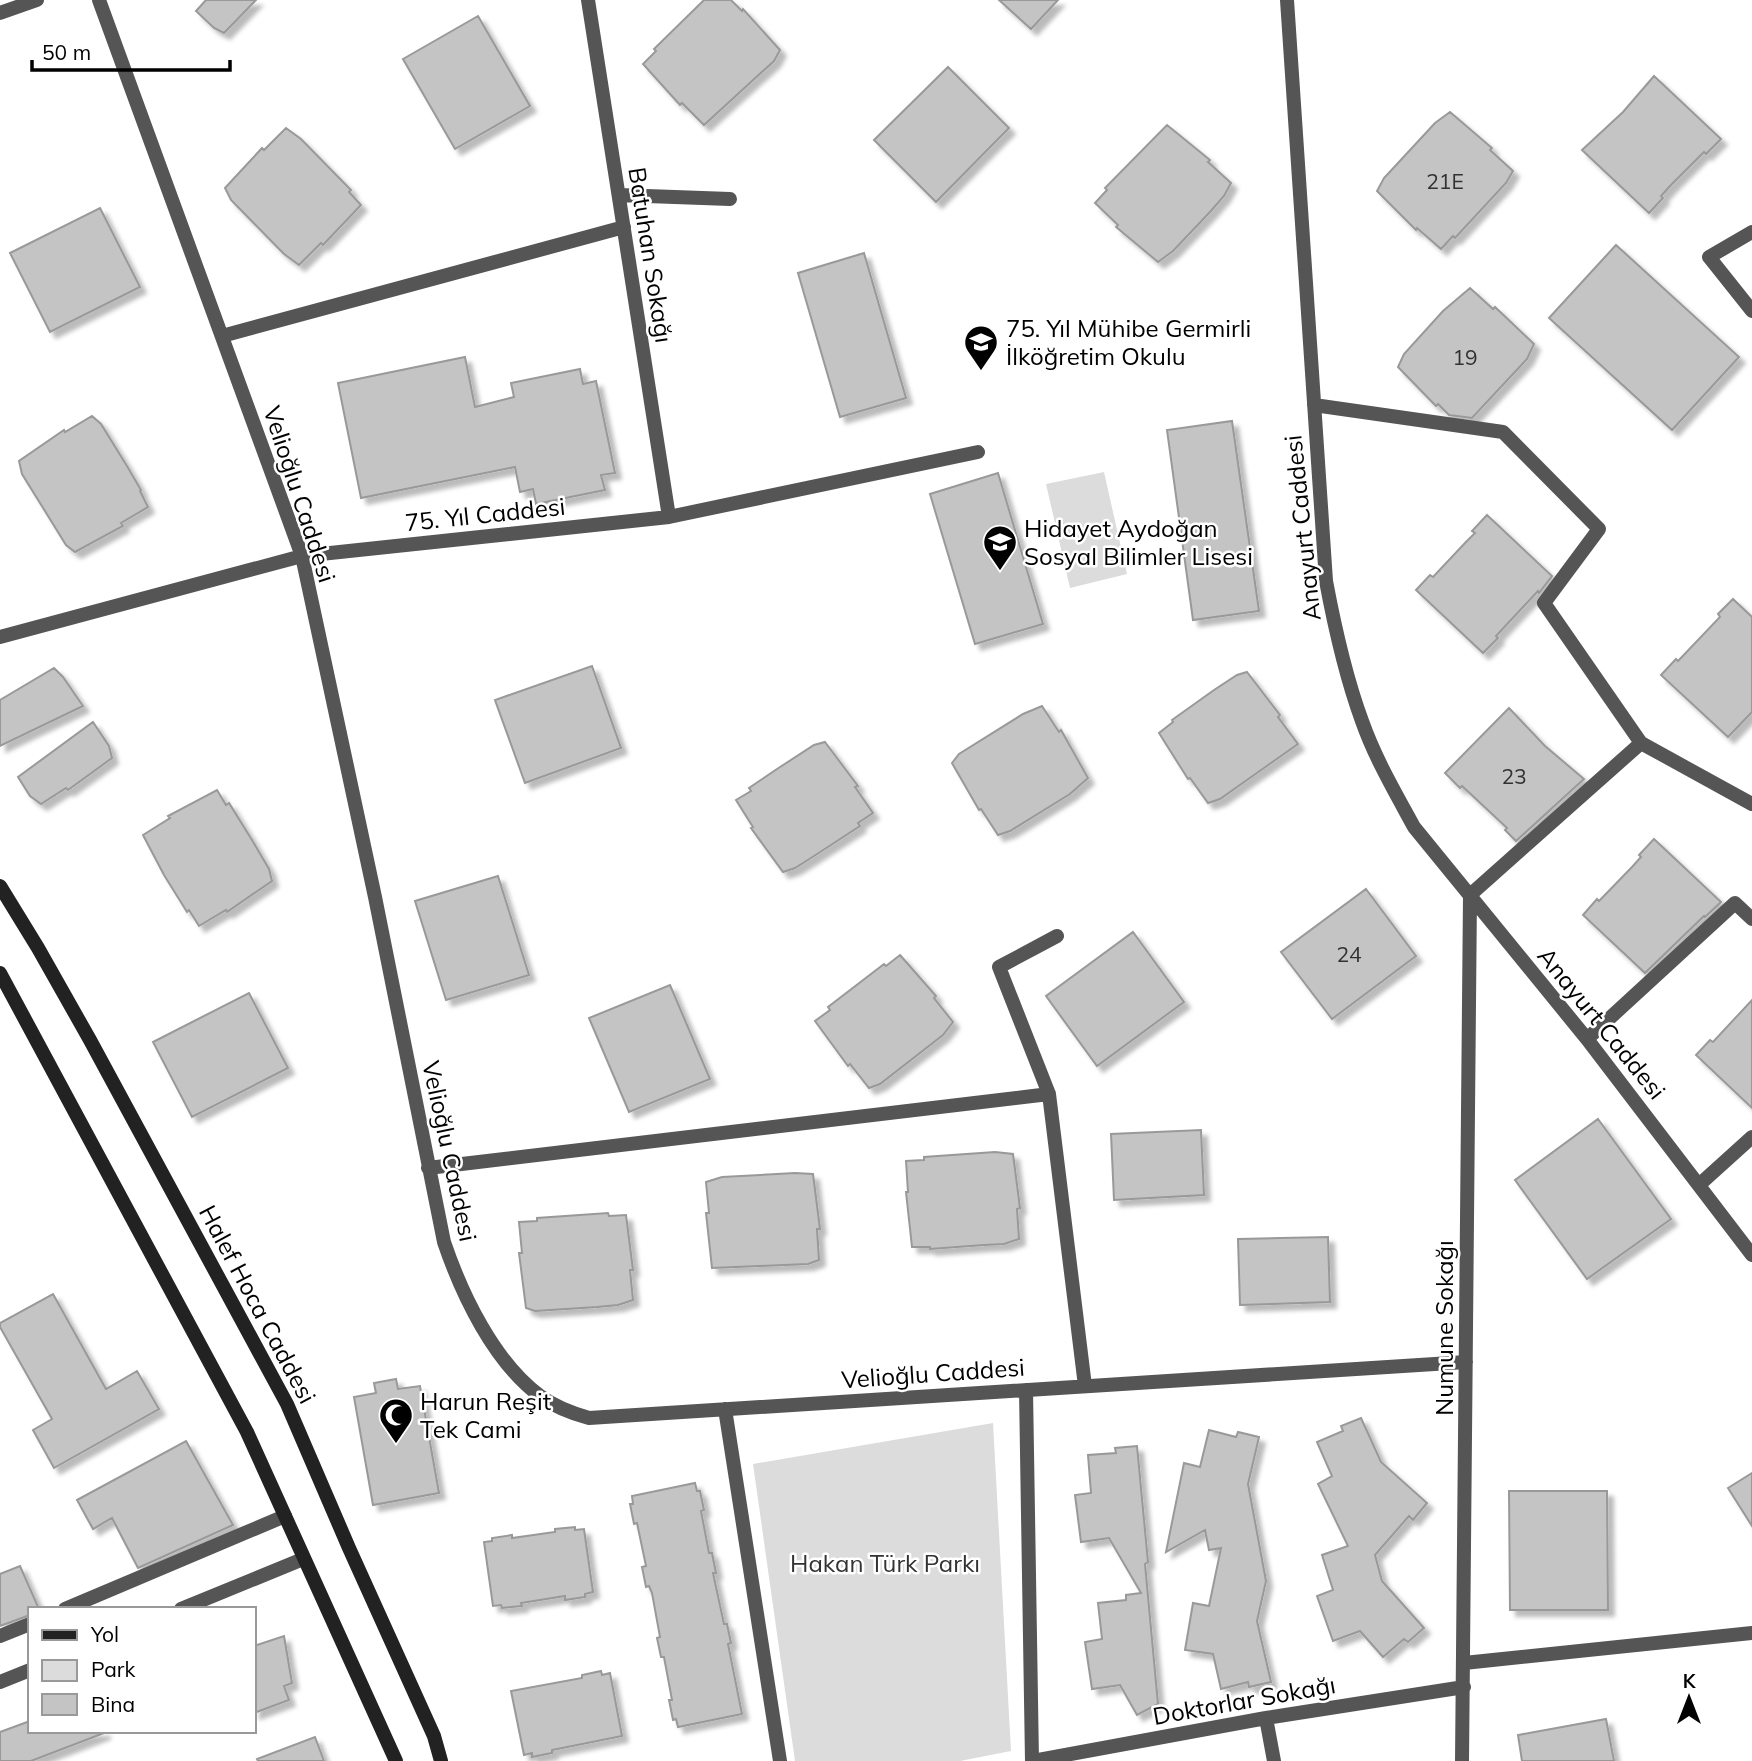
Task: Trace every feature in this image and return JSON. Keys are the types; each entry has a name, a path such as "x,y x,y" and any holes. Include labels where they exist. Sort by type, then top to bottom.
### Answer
{"main road":[{"name":"Halef Hoca Caddesi","path":"0,886 90,1040 287,1404 434,1736 441,1761"},
{"path":"0,973 247,1432 396,1761"}],"street":[{"path":"0,13 37,0"},
{"name":"Velioğlu Caddesi","path":"99,0 302,556 444,1242 465,1295 499,1351 525,1383 556,1406 589,1418 1466,1362"},
{"name":"Batuhan Sokağı","path":"588,0 668,517"},
{"name":"Anayurt Caddesi","path":"1287,0 1325,581 1349,685 1372,747 1414,827 1587,1039 1752,1255"},
{"path":"619,195 730,199"},
{"path":"222,336 624,228"},
{"path":"1752,232 1709,257 1752,311"},
{"path":"1314,405 1503,432 1599,529 1544,603 1641,743 1752,804"},
{"name":"75. Yıl Caddesi","path":"0,637 302,556 668,517 978,452"},
{"path":"1470,895 1641,743"},
{"name":"Numune Sokağı","path":"1462,1761 1470,895"},
{"path":"1587,1039 1735,903 1752,919"},
{"path":"1058,936 999,967 1049,1094 1085,1387"},
{"path":"428,1168 1049,1094"},
{"path":"1700,1184 1752,1137"},
{"path":"1026,1390 1032,1761"},
{"path":"725,1409 780,1761"},
{"path":"70,1607 285,1516"},
{"path":"186,1607 303,1559"},
{"path":"0,1636 28,1625"},
{"path":"1464,1663 1752,1633"},
{"path":"0,1682 28,1671"},
{"name":"Doktorlar Sokağı","path":"1032,1761 1094,1756 1266,1718 1464,1687"},
{"path":"1266,1718 1274,1761"}],"green space":[{"path":"1104,472 1127,574 1070,588 1046,484"},
{"name":"Hakan Türk Parkı","path":"993,1423 1011,1751 960,1761 795,1761 753,1464"}],"building":[{"path":"206,0 256,0 224,33 214,28 196,11"},
{"path":"704,0 731,0 742,11 743,9 780,50 774,61 704,125 682,103 680,105 643,64 656,51 654,49"},
{"path":"999,0 1058,0 1031,29"},
{"path":"478,16 530,106 455,149 403,59"},
{"path":"948,67 1009,128 936,202 874,140"},
{"path":"1654,76 1721,139 1671,185 1649,213 1582,150 1623,112"},
{"path":"1450,112 1492,148 1490,150 1513,171 1506,183 1455,238 1453,236 1441,249 1417,228 1416,230 1377,191 1384,178 1435,123"},
{"path":"1167,125 1210,160 1208,162 1231,183 1210,212 1173,251 1158,262 1116,227 1118,225 1095,203 1107,190 1105,188"},
{"path":"286,128 301,139 351,190 349,192 361,205 323,245 321,243 299,265 284,254 231,200 225,188 262,148 264,150"},
{"path":"100,208 140,287 50,332 10,253"},
{"path":"1616,245 1739,357 1672,430 1549,318"},
{"path":"864,253 906,398 840,417 798,273"},
{"path":"1470,288 1493,309 1495,307 1534,344 1527,359 1472,418 1449,415 1438,404 1436,406 1398,367 1404,354 1443,311"},
{"path":"465,357 475,407 514,397 511,383 580,369 583,384 596,381 615,473 601,475 605,490 536,504 533,489 520,492 515,467 361,498 338,383"},
{"path":"92,416 101,424 127,466 148,507 121,523 123,526 75,552 66,545 22,474 19,461 64,430 65,432"},
{"path":"1232,421 1259,611 1193,620 1167,430"},
{"path":"998,473 1043,624 975,644 930,494"},
{"path":"1487,515 1552,576 1483,653 1416,590 1430,575 1433,577 1475,533 1472,531"},
{"path":"1733,599 1752,617 1752,712 1728,737 1661,675 1720,617 1718,614"},
{"path":"592,666 621,748 525,783 495,700"},
{"path":"54,668 83,706 0,746 0,700"},
{"path":"1247,672 1298,744 1220,799 1208,803 1190,778 1188,779 1159,733 1173,722 1172,720 1214,690 1237,675"},
{"path":"1042,706 1059,732 1061,730 1088,778 1070,794 1010,831 998,835 981,809 979,810 952,763 959,754 1023,714"},
{"path":"1509,708 1545,746 1584,779 1516,841 1505,830 1507,828 1445,773"},
{"path":"93,722 109,746 112,758 68,790 66,788 41,804 30,796 18,777"},
{"path":"825,742 858,786 855,787 873,813 858,823 860,826 795,868 783,872 751,828 753,827 736,800 777,769 814,745"},
{"path":"217,790 226,805 229,803 252,840 269,869 272,881 227,912 226,910 199,926 164,875 143,835 170,818 168,816"},
{"path":"1654,839 1721,902 1645,973 1583,915 1632,867"},
{"path":"498,876 529,975 446,1000 415,901"},
{"path":"1366,889 1416,956 1332,1019 1281,952"},
{"path":"1133,932 1184,1002 1097,1066 1046,996"},
{"path":"900,955 936,996 934,998 953,1022 943,1035 880,1084 869,1088 850,1064 848,1066 815,1021 830,1010 828,1007"},
{"path":"670,985 710,1079 629,1112 589,1018"},
{"path":"249,993 288,1068 192,1117 153,1042"},
{"path":"1752,1000 1752,1108 1696,1055 1710,1040 1713,1042"},
{"path":"1598,1119 1671,1219 1587,1279 1515,1180"},
{"path":"1201,1130 1204,1195 1114,1200 1111,1134"},
{"path":"995,1152 1013,1154 1020,1208 1017,1209 1019,1239 1004,1244 930,1249 912,1247 906,1192 906,1161 924,1160 924,1157"},
{"path":"813,1174 820,1229 817,1229 819,1260 808,1264 712,1268 706,1213 709,1213 706,1182 722,1177"},
{"path":"608,1213 609,1216 626,1215 633,1270 630,1270 633,1300 597,1307 535,1311 526,1308 519,1253 522,1253 519,1222 537,1221 537,1218"},
{"path":"1328,1237 1330,1302 1240,1305 1238,1239"},
{"path":"53,1294 106,1389 137,1371 159,1409 54,1468 33,1430 52,1419 0,1327 0,1323"},
{"name":"Harun Reşit Tek Cami","path":"396,1379 398,1389 420,1386 439,1493 373,1505 354,1397 376,1393 374,1383"},
{"path":"1361,1418 1381,1462 1427,1503 1413,1520 1409,1516 1375,1555 1382,1581 1424,1628 1408,1642 1404,1639 1383,1657 1360,1631 1333,1641 1317,1596 1333,1590 1322,1555 1348,1546 1318,1484 1332,1476 1317,1442 1343,1431 1341,1426"},
{"path":"1209,1430 1236,1437 1238,1432 1259,1437 1248,1484 1266,1581 1257,1621 1271,1682 1249,1687 1248,1682 1221,1689 1213,1654 1185,1650 1193,1603 1209,1606 1221,1548 1209,1550 1205,1530 1166,1552 1184,1463 1200,1467"},
{"path":"186,1441 233,1525 138,1568 112,1518 93,1529 77,1500"},
{"path":"1137,1446 1158,1704 1137,1715 1120,1685 1092,1689 1085,1642 1102,1639 1098,1603 1126,1600 1126,1595 1141,1593 1109,1538 1081,1542 1075,1495 1091,1493 1088,1455 1116,1453 1115,1448"},
{"path":"1752,1473 1752,1526 1728,1488"},
{"path":"695,1483 697,1491 700,1491 704,1510 701,1511 709,1553 712,1553 716,1573 713,1573 724,1624 727,1624 731,1643 728,1644 742,1714 678,1727 676,1719 673,1720 664,1657 661,1657 657,1638 660,1637 652,1593 649,1586 646,1587 642,1567 646,1566 630,1504 633,1504 632,1496"},
{"path":"1509,1491 1607,1491 1608,1610 1510,1610"},
{"path":"575,1527 575,1530 584,1529 593,1592 585,1594 585,1597 565,1600 565,1596 521,1603 522,1606 493,1606 484,1542 492,1541 492,1538 512,1535 512,1538"},
{"path":"20,1566 38,1607 28,1607 28,1616 0,1626 0,1574"},
{"path":"284,1636 292,1683 284,1686 289,1700 256,1712 256,1645"},
{"path":"601,1671 602,1675 610,1673 622,1736 552,1750 552,1753 532,1757 532,1753 524,1755 511,1691 582,1678 582,1675"},
{"path":"1606,1719 1614,1761 1522,1761 1518,1735"},
{"path":"28,1722 28,1733 104,1733 31,1761 0,1761 0,1732"},
{"path":"315,1737 324,1761 257,1759"}],"place":[{"name":"75. Yıl Mühibe Germirli İlköğretim Okulu","path":"981,372"},
{"name":"Hidayet Aydoğan Sosyal Bilimler Lisesi","path":"1000,572"},
{"name":"Harun Reşit Tek Cami","path":"396,1445"}]}
